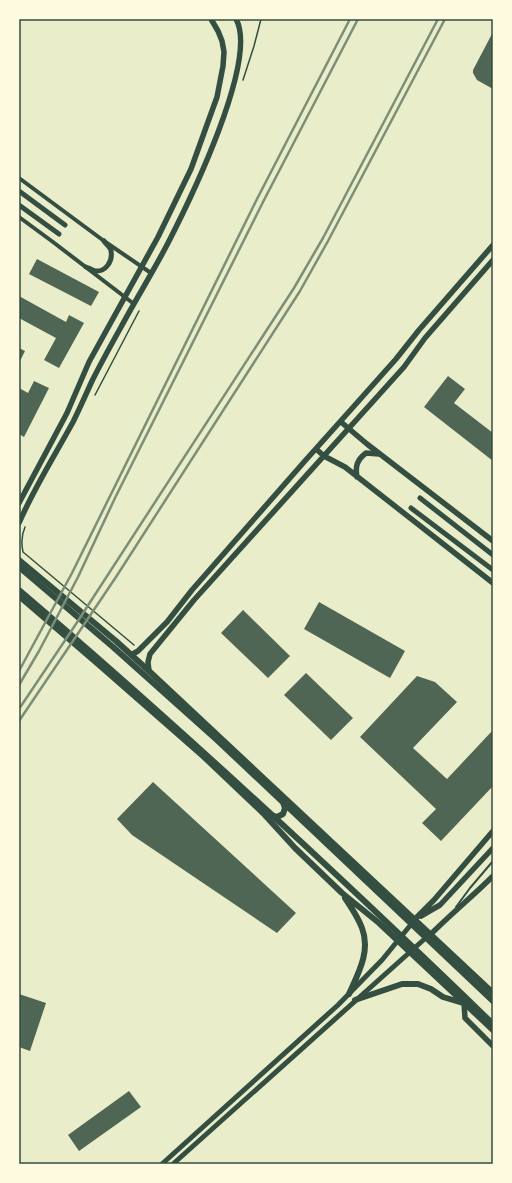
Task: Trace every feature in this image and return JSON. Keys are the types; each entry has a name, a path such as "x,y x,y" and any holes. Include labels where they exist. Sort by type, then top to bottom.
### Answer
{"main road":[{"path":"19,503 67,413 89,362 178,198 199,147 217,97 223,66 224,52 218,31 211,19"},
{"path":"19,523 75,418 96,374 168,244 195,187 220,126 231,94 241,55 240,32 236,19"},
{"path":"131,655 138,652 167,622 192,590 341,422 493,245"},
{"path":"149,671 148,662 150,654 194,600 404,367 424,338 493,260"},
{"path":"341,422 350,428 379,454 493,541"},
{"path":"316,449 324,456 345,467 493,583"},
{"path":"357,477 356,469 361,457 366,453 371,452 379,454"},
{"path":"20,560 116,641 149,671 493,993"},
{"path":"20,560 113,647 217,740 493,1000"},
{"path":"19,590 205,752 493,1024"},
{"path":"19,596 203,756 263,813 295,848 342,893 379,923 493,1030"},
{"path":"263,813 277,817 283,814 285,808 280,792"},
{"path":"415,919 439,894 493,831"},
{"path":"415,919 440,905 493,848"},
{"path":"431,934 493,876"},
{"path":"342,893 358,920 364,935 364,958 349,994"},
{"path":"355,1000 402,984 418,984 432,989 443,997 464,1003"},
{"path":"464,1003 465,1018 493,1046"}],"street":[{"path":"19,178 104,241 151,273"},
{"path":"19,191 65,225"},
{"path":"19,205 59,234"},
{"path":"19,217 134,304"},
{"path":"86,267 95,271 106,268 112,257 111,250 104,241"},
{"path":"420,498 493,555"},
{"path":"411,508 493,570"},
{"path":"162,1164 349,994 382,960 415,919"},
{"path":"173,1164 355,1000 431,934"}],"lane":[{"path":"450,915 493,861"}],"path":[{"path":"20,560 34,561 135,646"}],"building":[{"path":"493,32 493,89 477,80 473,70"},
{"path":"37,259 99,292 91,306 29,274"},
{"path":"19,296 66,322 69,315 84,323 59,368 44,360 56,338 19,318"},
{"path":"19,348 25,351 19,363"},
{"path":"448,376 465,389 454,403 493,433 493,461 424,407"},
{"path":"34,381 49,388 24,437 19,434 19,388 28,393"},
{"path":"319,602 405,651 390,678 304,629"},
{"path":"243,610 290,656 268,678 221,633"},
{"path":"306,673 353,718 331,740 284,695"},
{"path":"417,676 435,682 457,702 413,748 447,779 493,730 493,786 441,841 422,823 436,809 360,737"},
{"path":"153,782 296,913 277,933 132,835 117,819"},
{"path":"19,994 46,1003 30,1051 19,1047"},
{"path":"129,1091 141,1107 79,1151 68,1135"}],"railway":[{"path":"19,671 72,573 257,199 350,19"},
{"path":"19,685 39,651 78,577 115,498 263,202 358,19"},
{"path":"19,709 74,627 294,288 323,238 438,19"},
{"path":"19,721 116,577 300,291 445,19"}]}
